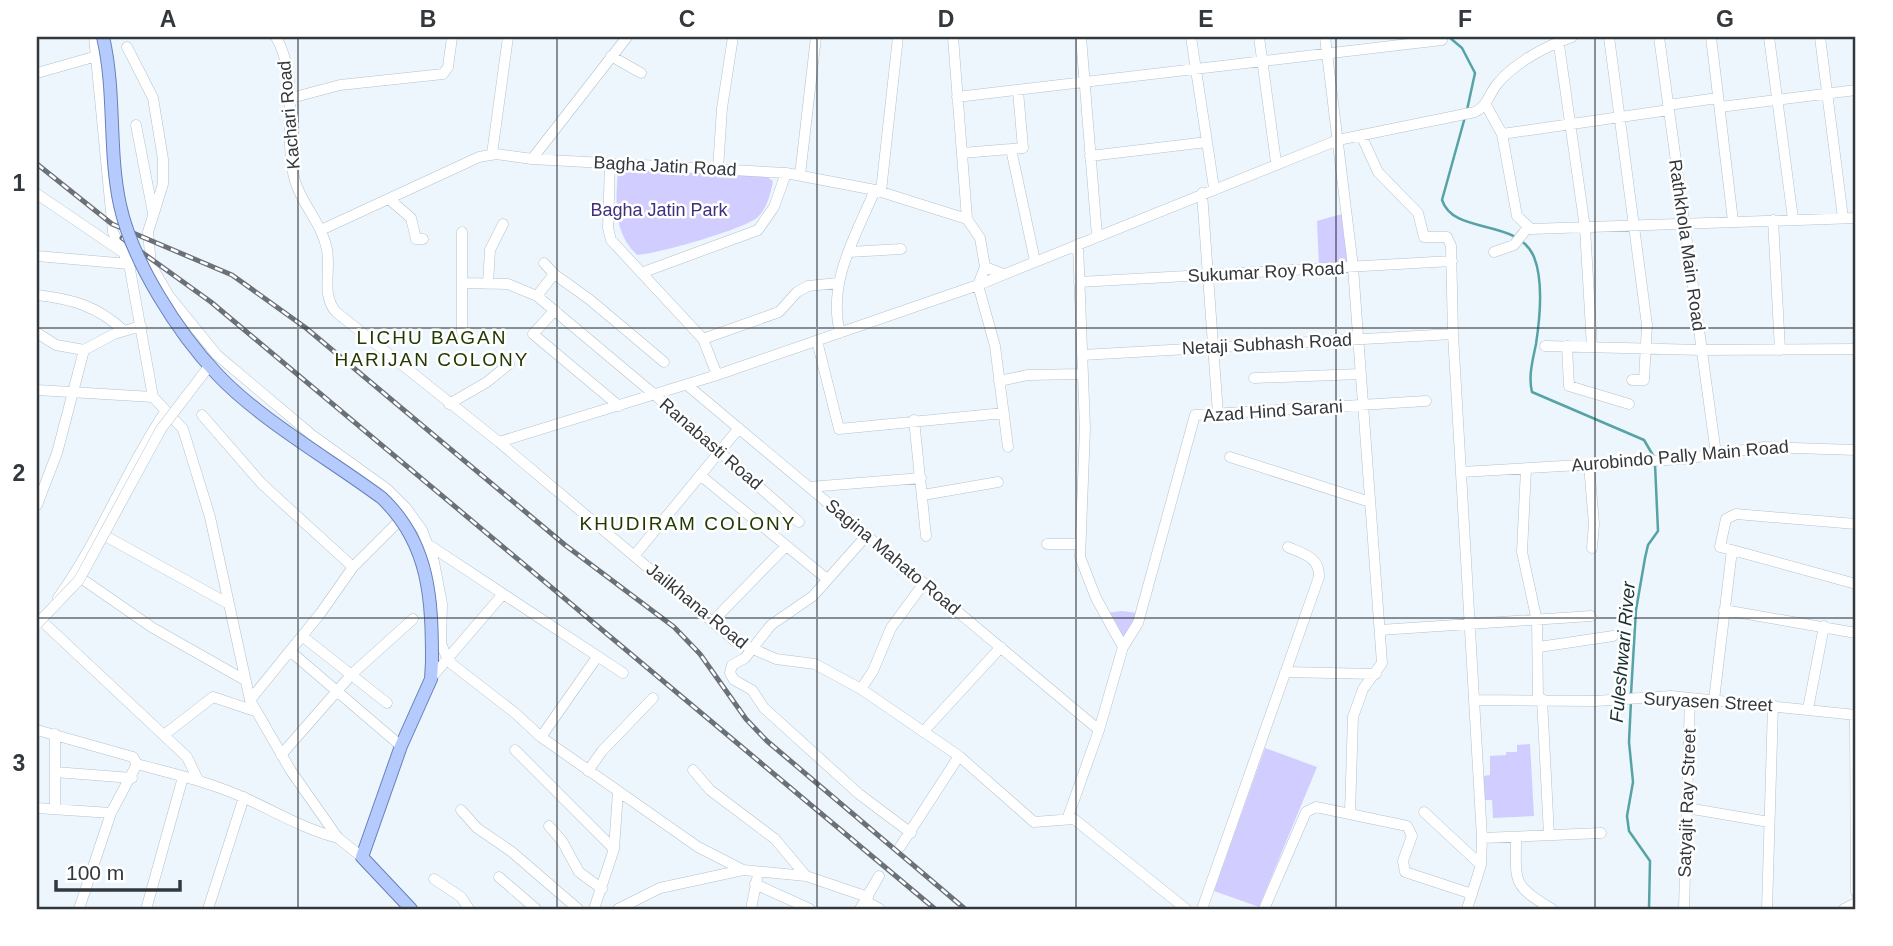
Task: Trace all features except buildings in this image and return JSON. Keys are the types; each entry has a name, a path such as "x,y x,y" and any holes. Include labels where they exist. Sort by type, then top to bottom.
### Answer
{"main road":[{"path":"103,37 115,175 125,225 153,286 210,365 234,390 382,498 400,517 415,539 427,572 431,679 401,746 362,858 411,909"}],"street":[{"path":"94,37 113,232 130,267 153,397 183,429 190,447 210,517 243,679 255,711 281,755 338,838 362,858"},
{"name":"Kachari Road","path":"276,37 283,52 291,98 293,171 298,189 321,230"},
{"path":"291,98 340,85 443,74 448,67 452,37"},
{"path":"492,154 508,37"},
{"path":"533,159 627,37"},
{"path":"718,169 722,108 733,37"},
{"path":"800,175 816,37"},
{"path":"840,333 838,283 849,252 878,190 898,37"},
{"path":"953,37 967,219 980,238 985,267 978,285 995,346 1008,447"},
{"path":"1081,37 1097,236"},
{"path":"1191,37 1214,188"},
{"path":"1259,37 1276,162"},
{"path":"1325,37 1353,267 1382,663 1363,689 1353,717 1350,813"},
{"path":"499,442 687,385 978,285 1276,162 1338,140 1475,112 1486,105 1493,89 1508,74 1559,39 1572,37"},
{"path":"1609,37 1647,325 1644,380 1632,380"},
{"name":"Rathkhola Main Road","path":"1659,37 1716,454"},
{"path":"1711,37 1733,221"},
{"path":"1769,37 1793,219"},
{"path":"1820,37 1843,218"},
{"path":"1559,39 1585,228 1592,347"},
{"path":"957,97 1442,40"},
{"path":"127,47 153,98 163,159 163,184 148,232 149,257 169,296 218,355 313,435 398,498 429,545 439,584 441,643 446,657 541,737 698,847 743,870"},
{"path":"37,73 97,56"},
{"path":"611,56 641,73"},
{"path":"1502,134 1669,107 1776,100 1856,90"},
{"path":"962,153 1023,148 1018,91"},
{"path":"1486,105 1502,134 1517,216 1523,234"},
{"path":"136,125 153,214"},
{"path":"1361,135 1378,172 1418,213 1424,237 1445,236 1450,240 1482,838 1481,865 1467,909"},
{"path":"1090,156 1207,142"},
{"path":"1011,149 1035,261"},
{"name":"Bagha Jatin Road","path":"321,230 479,157 492,154 533,159 786,173 878,190 967,219"},
{"path":"610,163 609,235 616,248 703,339 717,375"},
{"path":"641,273 758,230 774,208 786,173"},
{"path":"37,192 122,252"},
{"path":"1202,193 1218,414"},
{"path":"389,199 411,218 416,239 423,239"},
{"path":"1494,252 1523,234 1585,228 1684,222 1856,218"},
{"path":"1773,220 1780,349"},
{"path":"488,284 490,250 503,224"},
{"name":"Jailkhana Road","path":"321,230 328,254 328,299 332,308 499,442 712,622 750,650 784,661 815,664 861,689 959,756 1034,822 1069,817"},
{"path":"462,232 462,333"},
{"path":"1078,244 1085,429 1079,544 1082,565 1090,585 1109,626 1123,647 1099,730 1069,817 1186,909"},
{"path":"849,252 901,249"},
{"path":"37,256 130,267 149,257"},
{"name":"Sukumar Roy Road","path":"1079,282 1452,261"},
{"path":"544,263 554,274 589,299 664,362"},
{"path":"985,267 1003,274"},
{"path":"537,296 554,274"},
{"name":"Ranabasti Road","path":"463,283 516,286 537,296 720,451 799,522"},
{"path":"703,339 779,312 797,292 808,286 838,283"},
{"path":"37,295 82,303 106,315 123,330"},
{"path":"555,310 533,334 619,406"},
{"path":"37,333 56,345 84,350 123,330 141,326"},
{"name":"Netaji Subhash Road","path":"1082,355 1453,334"},
{"path":"817,341 839,429 1003,413"},
{"path":"1545,346 1702,350 1856,349"},
{"path":"1567,346 1569,386 1629,404"},
{"path":"37,505 57,453 84,350"},
{"path":"449,404 487,382 509,363"},
{"path":"38,623 79,580 161,429 210,365"},
{"path":"999,380 1028,375 1083,374"},
{"path":"1254,378 1360,374"},
{"name":"Sagina Mahato Road","path":"687,385 1099,730"},
{"path":"37,390 153,397"},
{"name":"Azad Hind Sarani","path":"1123,647 1138,623 1197,415 1426,401"},
{"path":"38,623 79,576 169,415"},
{"path":"202,415 261,484 353,567"},
{"path":"914,420 926,536"},
{"path":"634,556 739,428"},
{"name":"Aurobindo Pally Main Road","path":"1462,472 1663,461 1764,447 1856,450"},
{"path":"1230,457 1370,502"},
{"path":"1590,465 1594,524 1592,548"},
{"path":"1525,469 1523,563 1539,647 1549,835"},
{"path":"700,475 827,579"},
{"path":"809,487 921,478"},
{"path":"923,495 998,482"},
{"path":"1856,524 1733,515 1726,519 1720,547 1856,583"},
{"path":"250,700 353,567 399,521"},
{"path":"102,533 229,604"},
{"path":"867,535 813,596 771,625 745,657 732,665 731,677 752,690 764,708 859,794 911,833"},
{"path":"1047,544 1079,544"},
{"path":"429,545 623,673"},
{"path":"712,622 785,547"},
{"path":"1202,909 1320,572 1313,559 1288,547"},
{"path":"1714,700 1732,550"},
{"path":"79,576 153,628 243,679"},
{"path":"861,689 873,671 891,628 924,583"},
{"path":"431,679 446,657 503,594"},
{"path":"1724,610 1856,633"},
{"path":"1380,630 1591,617"},
{"path":"281,755 352,674 413,619"},
{"path":"38,623 187,757 198,780"},
{"path":"1808,709 1824,626"},
{"path":"302,636 387,703"},
{"path":"1539,647 1613,636"},
{"path":"923,732 1001,647"},
{"path":"290,651 337,694 401,746"},
{"path":"541,737 597,657"},
{"path":"1285,672 1376,674"},
{"path":"164,735 213,697 255,711"},
{"path":"589,771 602,751 653,698"},
{"name":"Suryasen Street","path":"1475,700 1690,698 1855,715"},
{"name":"Satyajit Ray Street","path":"1684,909 1690,698"},
{"path":"1767,909 1773,705"},
{"path":"1855,715 1856,892"},
{"path":"37,730 133,757 137,764 198,780 244,797 310,830 338,838"},
{"path":"55,734 55,809"},
{"path":"515,750 614,849"},
{"path":"900,847 959,756"},
{"path":"79,909 111,813 132,778 137,764"},
{"path":"693,770 710,790 775,839 806,876"},
{"path":"55,772 132,778"},
{"path":"147,906 183,777"},
{"path":"594,909 614,849 618,792"},
{"path":"208,909 244,797"},
{"path":"1264,909 1306,812 1316,807 1407,826 1412,836 1403,861 1405,872 1472,894"},
{"path":"37,808 111,813"},
{"path":"1687,808 1769,822"},
{"path":"461,810 477,828 512,852 578,909"},
{"path":"1424,812 1481,865"},
{"path":"550,825 579,872 602,888"},
{"path":"1482,838 1601,833"},
{"path":"1516,837 1517,882 1521,890 1552,909"},
{"path":"618,909 660,888 743,870 806,876 880,909"},
{"path":"751,909 759,872"},
{"path":"865,902 880,876"},
{"path":"499,877 536,909"},
{"path":"434,879 461,897 470,909"},
{"path":"755,884 810,909"},
{"path":"1844,909 1856,903"}],"green space":[{"name":"Bagha Jatin Park","path":"618,168 767,177 773,181 764,209 750,222 700,240 637,255 623,236 619,225"},
{"path":"1345,213 1349,261 1345,264 1319,266 1317,221"},
{"path":"1106,613 1138,613 1128,634 1123,638"},
{"path":"1530,744 1534,816 1493,818 1492,800 1484,800 1483,776 1490,775 1490,756 1517,752 1517,745"},
{"path":"1265,748 1317,767 1259,907 1214,891"}],"waterway":[{"name":"Fuleshwari River","path":"1449,37 1462,48 1475,73 1467,110"},
{"name":"Fuleshwari River","path":"1465,117 1442,200 1449,211 1459,218 1514,236 1526,245 1534,257 1539,277 1540,300 1531,374 1532,392 1644,440 1654,457"},
{"name":"Fuleshwari River","path":"1631,694 1636,610 1648,545 1658,531 1655,464"},
{"name":"Fuleshwari River","path":"1631,701 1629,742 1633,782 1627,816 1629,831 1650,861 1649,909"}],"railway":[{"path":"37,164 112,224 232,275 306,328 565,545 674,627 700,654 746,719 767,741 965,909"},
{"path":"122,238 211,302 935,909"}],"district":[{"name":"LICHU BAGAN HARIJAN COLONY","path":"432,348"},
{"name":"KHUDIRAM COLONY","path":"688,523"}]}
